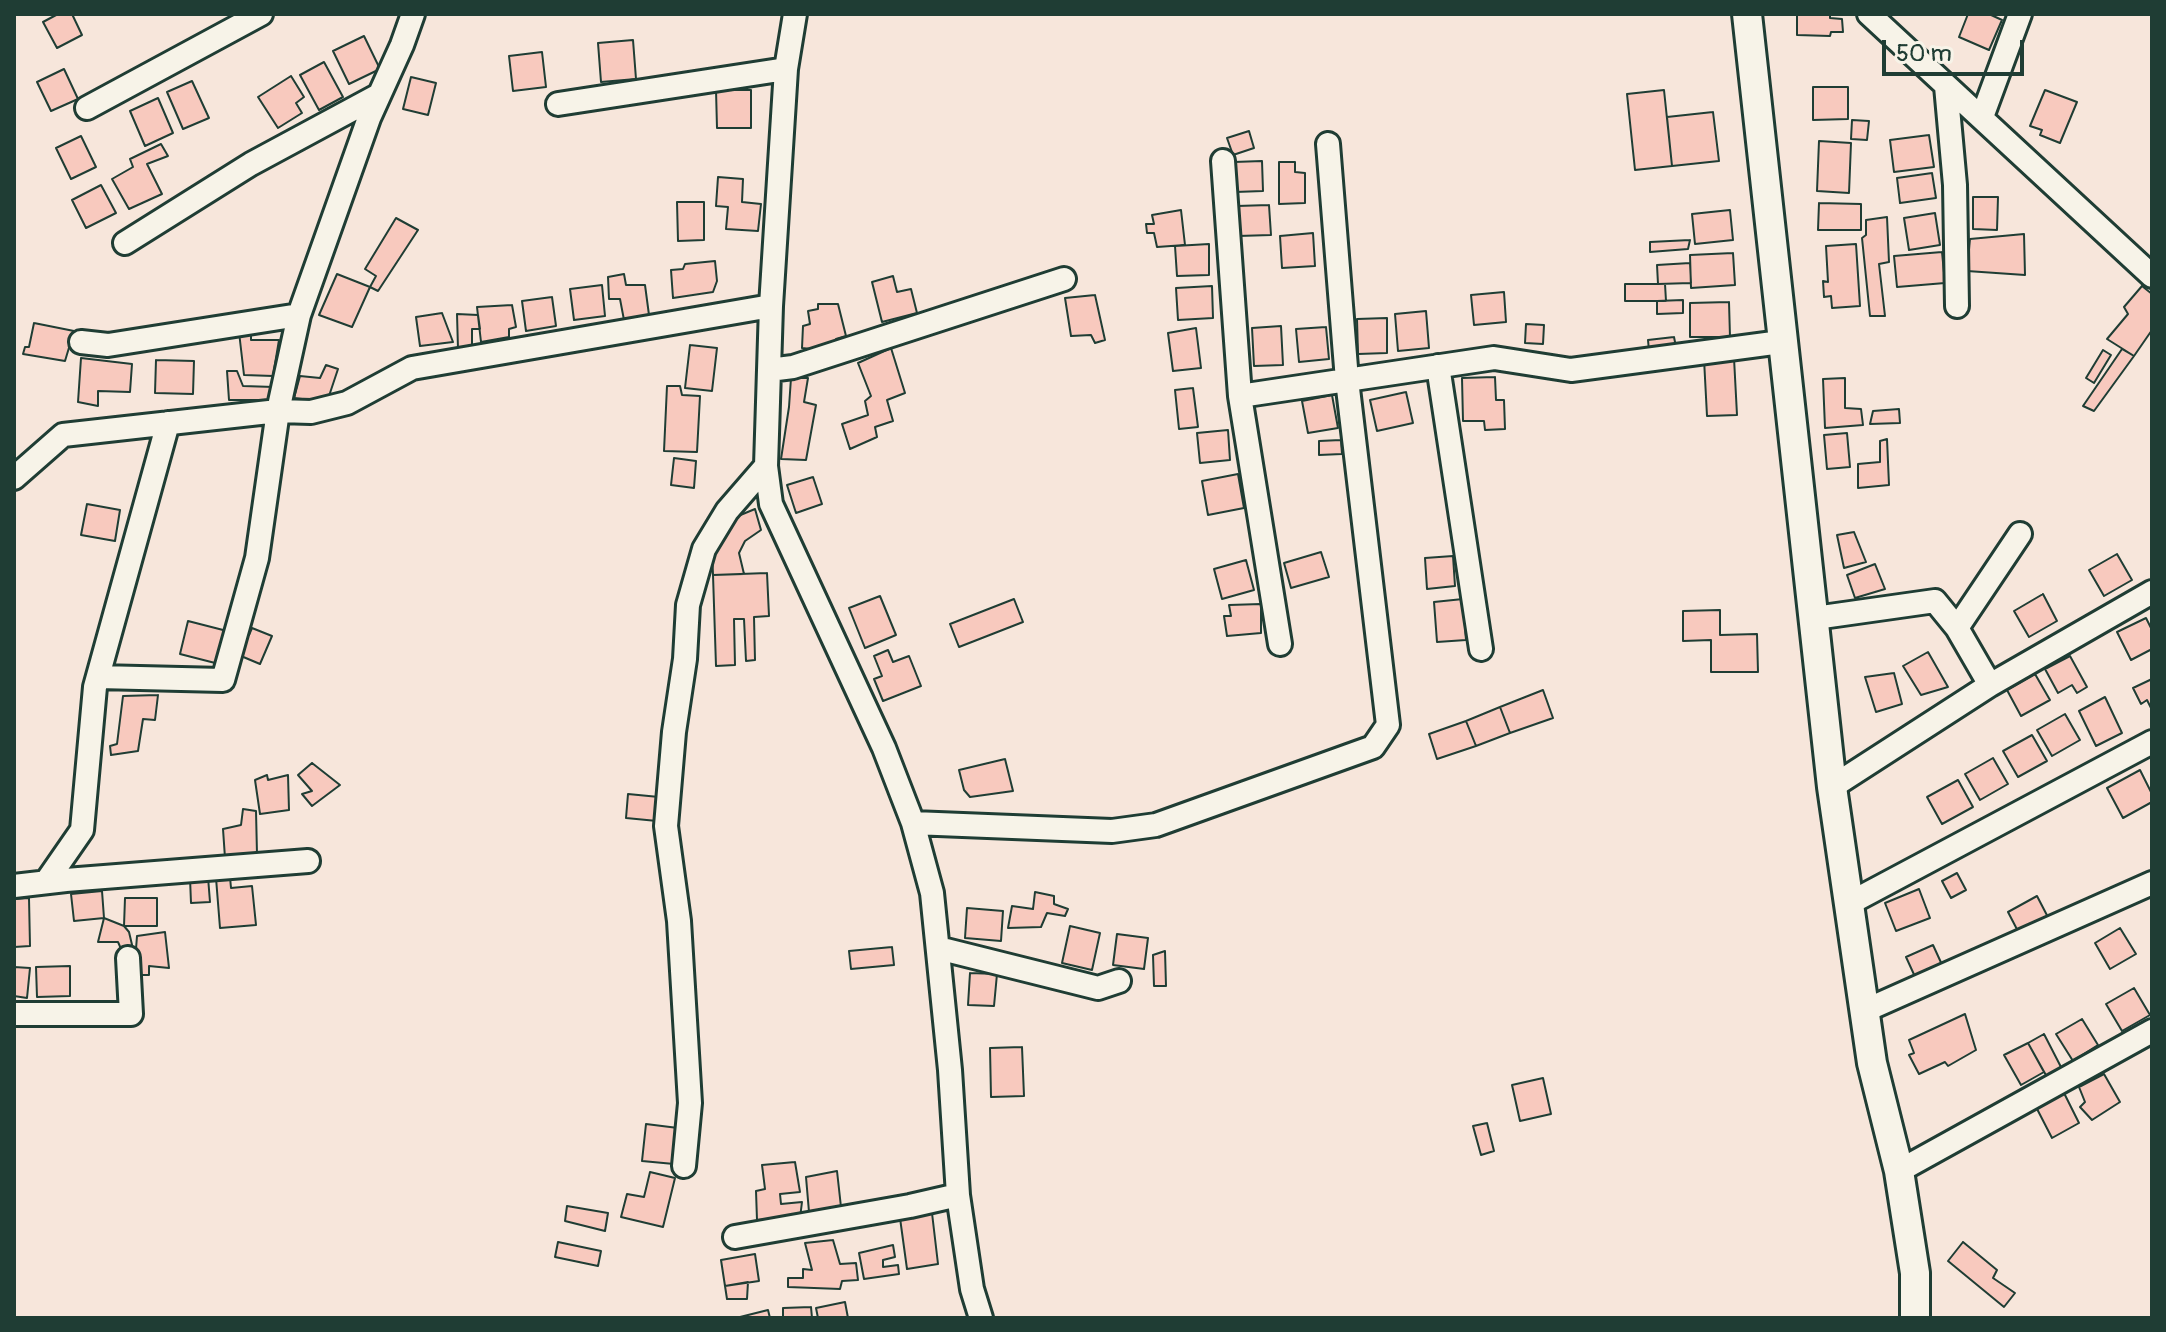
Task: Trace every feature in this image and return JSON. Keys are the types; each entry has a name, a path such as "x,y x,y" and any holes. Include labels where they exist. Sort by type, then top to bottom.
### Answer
{"main road":[{"path":"1747,14 1832,787 1872,1063 1899,1171 1915,1273 1915,1318"}],"street":[{"path":"87,108 261,14"},
{"path":"98,677 223,680 257,558 278,411 299,315 379,95 413,14"},
{"path":"795,14 786,69 771,306 766,466 771,504 884,748 913,823 932,893 950,1070 958,1195 972,1289 981,1318"},
{"path":"1869,14 2152,276"},
{"path":"1982,117 2020,14"},
{"path":"558,104 786,69"},
{"path":"1946,86 1955,185 1957,306"},
{"path":"125,243 251,164 379,95"},
{"path":"913,823 1112,831 1156,825 1373,747 1388,725 1347,380 1328,144"},
{"path":"1223,161 1240,396 1280,644"},
{"path":"769,370 793,367 1064,279"},
{"path":"14,478 63,435 278,411 311,412 347,403 412,368 771,306"},
{"path":"81,342 108,345 299,315"},
{"path":"1240,396 1494,358 1571,370 1781,342"},
{"path":"1438,366 1481,649"},
{"path":"46,882 82,830 98,677 168,423"},
{"path":"684,1166 690,1103 679,921 666,826 688,605 704,549 727,511 766,466"},
{"path":"1957,628 2020,534"},
{"path":"1832,787 1990,685 2152,592"},
{"path":"1815,618 1935,601 1957,628 1990,685"},
{"path":"1848,904 2152,742"},
{"path":"14,886 308,861"},
{"path":"1864,1011 2152,883"},
{"path":"938,948 1098,988 1119,981"},
{"path":"14,1014 131,1014 128,958"},
{"path":"1899,1171 2152,1031"},
{"path":"735,1237 958,1195"}],"building":[{"path":"58,14 72,14 82,35 57,48 43,22"},
{"path":"1797,14 1830,14 1830,18 1842,19 1843,32 1831,32 1830,36 1797,35"},
{"path":"1968,14 1989,14 2002,20 1989,50 1959,37"},
{"path":"364,36 380,69 349,84 333,51"},
{"path":"633,40 636,79 601,82 598,43"},
{"path":"542,52 546,87 513,91 509,56"},
{"path":"324,62 343,97 319,110 300,75"},
{"path":"64,69 78,99 51,111 37,82"},
{"path":"291,76 304,97 296,103 302,113 278,128 258,97"},
{"path":"411,77 436,83 428,115 403,109"},
{"path":"192,81 209,118 183,129 167,92"},
{"path":"1813,87 1848,87 1848,119 1813,120"},
{"path":"716,90 751,90 751,128 717,128"},
{"path":"1664,90 1672,166 1635,170 1627,94"},
{"path":"2045,90 2077,102 2060,143 2040,135 2042,130 2030,126"},
{"path":"158,98 173,133 145,146 130,111"},
{"path":"1713,112 1719,161 1672,166 1667,117"},
{"path":"1852,120 1869,121 1867,140 1851,139"},
{"path":"1249,131 1254,148 1233,155 1227,138"},
{"path":"1929,135 1934,167 1894,172 1890,140"},
{"path":"81,136 96,167 71,179 56,148"},
{"path":"1819,141 1851,143 1849,193 1817,191"},
{"path":"161,144 168,156 147,164 162,194 129,209 112,179 133,167 130,159"},
{"path":"1262,161 1263,191 1235,192 1234,162"},
{"path":"1279,162 1295,162 1295,172 1305,173 1305,203 1279,204"},
{"path":"1932,173 1936,198 1900,203 1897,178"},
{"path":"718,177 743,179 742,202 761,204 758,231 726,229 728,207 716,206"},
{"path":"101,185 116,213 86,228 72,200"},
{"path":"1973,197 1998,197 1997,230 1973,229"},
{"path":"677,202 704,202 704,240 678,241"},
{"path":"1819,203 1861,204 1861,230 1818,230"},
{"path":"1269,205 1271,235 1238,236 1237,206"},
{"path":"1181,210 1185,245 1157,247 1154,233 1147,233 1146,224 1154,224 1152,215"},
{"path":"1730,210 1733,240 1695,244 1692,214"},
{"path":"1935,213 1940,245 1909,250 1904,218"},
{"path":"1887,217 1889,262 1879,264 1885,316 1870,316 1862,238 1866,235 1866,220"},
{"path":"396,218 418,230 378,291 370,287 376,276 365,269"},
{"path":"1313,233 1315,266 1282,268 1280,236"},
{"path":"2024,234 2025,275 1967,271 1970,239"},
{"path":"1690,240 1688,249 1650,252 1650,242"},
{"path":"1209,244 1209,275 1177,276 1175,246"},
{"path":"1856,244 1860,306 1832,308 1831,296 1824,297 1823,281 1828,282 1826,246"},
{"path":"1942,252 1945,283 1897,287 1894,256"},
{"path":"1733,253 1735,285 1691,288 1690,255"},
{"path":"715,261 717,281 713,292 673,298 671,270 683,269 685,264"},
{"path":"1690,263 1691,283 1658,284 1657,265"},
{"path":"337,274 370,287 352,327 319,315"},
{"path":"624,274 626,285 645,285 649,315 624,320 620,299 609,299 608,277"},
{"path":"893,276 897,292 911,289 917,313 882,322 872,282"},
{"path":"1625,284 1665,284 1666,301 1625,301"},
{"path":"602,285 605,316 574,320 570,289"},
{"path":"1212,286 1213,318 1178,320 1176,288"},
{"path":"2142,286 2152,294 2152,330 2134,356 2107,339 2128,314 2124,307"},
{"path":"1504,292 1506,322 1474,325 1471,295"},
{"path":"1095,295 1105,340 1095,343 1091,335 1071,336 1065,298"},
{"path":"552,297 556,326 526,331 522,301"},
{"path":"1683,300 1683,313 1657,314 1657,301"},
{"path":"1729,302 1730,337 1690,337 1690,303"},
{"path":"818,304 838,304 846,336 836,339 837,344 802,348 803,326 810,324 808,311 818,309"},
{"path":"512,305 516,327 509,329 509,337 481,342 477,307"},
{"path":"1426,311 1429,348 1398,351 1395,314"},
{"path":"442,313 453,342 420,346 416,317"},
{"path":"457,314 478,315 480,329 472,329 472,348 458,349"},
{"path":"1387,318 1387,353 1358,354 1357,319"},
{"path":"34,323 74,331 65,361 23,354 25,347 29,347"},
{"path":"1526,324 1544,325 1543,344 1525,343"},
{"path":"1281,326 1283,365 1254,366 1252,328"},
{"path":"1326,327 1329,359 1299,362 1296,329"},
{"path":"1196,328 1201,368 1173,371 1168,333"},
{"path":"251,331 251,340 279,340 273,376 244,375 239,332"},
{"path":"1674,337 1676,347 1649,351 1648,340"},
{"path":"690,345 717,348 712,391 685,388"},
{"path":"891,348 905,393 887,400 893,421 875,427 877,437 850,449 842,424 868,415 865,401 871,396 858,363"},
{"path":"2122,349 2134,356 2094,411 2083,406"},
{"path":"2103,350 2111,355 2094,383 2086,378"},
{"path":"81,358 132,364 130,392 98,391 98,406 78,402"},
{"path":"1734,358 1737,415 1707,416 1704,359"},
{"path":"156,360 194,361 193,394 155,393"},
{"path":"326,365 338,369 327,402 294,398 300,376 320,378"},
{"path":"227,371 237,371 243,386 274,387 273,400 229,400"},
{"path":"1495,377 1496,400 1504,400 1505,429 1485,430 1484,421 1463,421 1462,378"},
{"path":"791,378 808,378 804,402 816,405 806,460 781,459"},
{"path":"1845,378 1845,408 1861,409 1863,425 1825,428 1823,379"},
{"path":"667,386 680,386 682,395 700,396 697,452 664,451"},
{"path":"1193,388 1198,427 1179,429 1175,390"},
{"path":"1406,392 1413,423 1377,431 1370,400"},
{"path":"1332,395 1338,428 1308,433 1302,401"},
{"path":"1899,409 1900,423 1870,424 1873,411"},
{"path":"1228,430 1230,460 1200,463 1197,433"},
{"path":"1847,433 1850,467 1827,469 1824,435"},
{"path":"1887,439 1889,485 1858,488 1858,464 1880,462 1880,441"},
{"path":"1341,440 1342,454 1319,455 1319,441"},
{"path":"674,458 696,461 694,488 671,485"},
{"path":"1238,474 1244,508 1208,515 1202,481"},
{"path":"813,477 822,504 796,513 787,485"},
{"path":"87,504 120,510 115,541 81,535"},
{"path":"755,509 761,530 745,541 739,553 744,574 713,575 712,549 721,533 738,516"},
{"path":"1854,532 1866,562 1844,568 1837,535"},
{"path":"1321,552 1329,577 1291,588 1284,563"},
{"path":"2117,554 2132,580 2104,596 2089,570"},
{"path":"1453,556 1455,586 1427,589 1425,558"},
{"path":"1246,560 1254,590 1222,599 1214,569"},
{"path":"1875,564 1885,589 1855,598 1847,575"},
{"path":"767,573 769,616 754,617 755,660 746,661 744,619 734,619 735,665 716,666 713,575"},
{"path":"2043,594 2057,621 2029,637 2014,611"},
{"path":"880,596 896,635 865,648 849,608"},
{"path":"1014,599 1023,622 959,647 950,624"},
{"path":"1463,599 1466,640 1437,642 1434,602"},
{"path":"1261,604 1261,633 1227,636 1224,616 1231,616 1229,605"},
{"path":"1720,610 1720,635 1757,634 1758,672 1711,672 1711,640 1683,641 1683,611"},
{"path":"2146,618 2152,630 2152,649 2131,660 2117,632"},
{"path":"188,621 227,631 219,664 180,654"},
{"path":"252,628 272,636 260,664 241,656 243,650 239,648 245,633 249,635"},
{"path":"888,650 893,662 909,656 921,686 883,701 874,679 882,676 874,656"},
{"path":"1928,652 1948,687 1921,695 1903,666"},
{"path":"2070,656 2087,687 2077,693 2072,685 2058,693 2045,669"},
{"path":"1894,673 1902,704 1876,712 1865,677"},
{"path":"2035,674 2050,700 2021,716 2007,690"},
{"path":"2152,679 2152,710 2147,700 2141,704 2133,688"},
{"path":"1543,690 1553,718 1510,733 1500,707"},
{"path":"158,695 155,720 143,719 138,751 111,755 110,746 117,744 123,696"},
{"path":"2105,697 2122,733 2096,746 2079,711"},
{"path":"1500,707 1510,733 1476,746 1466,721"},
{"path":"2065,714 2080,740 2052,756 2037,730"},
{"path":"1466,721 1476,746 1437,759 1429,734"},
{"path":"2032,735 2047,761 2018,777 2003,751"},
{"path":"1993,758 2008,784 1980,800 1965,774"},
{"path":"1005,759 1013,791 970,797 964,790 959,770"},
{"path":"312,763 340,785 312,806 302,794 312,791 298,775"},
{"path":"2140,770 2152,794 2152,802 2123,818 2107,788"},
{"path":"267,775 268,780 288,775 289,810 260,814 255,780"},
{"path":"1958,780 1973,807 1942,824 1927,797"},
{"path":"628,794 659,797 657,821 626,818"},
{"path":"243,809 256,811 257,854 225,858 223,829 241,825"},
{"path":"1957,873 1966,890 1951,898 1942,881"},
{"path":"208,877 210,902 191,903 190,878"},
{"path":"230,877 231,888 252,886 256,925 220,928 216,878"},
{"path":"1919,889 1930,918 1896,931 1885,903"},
{"path":"102,891 104,918 74,921 71,894"},
{"path":"1035,892 1054,896 1054,904 1068,909 1065,916 1047,913 1041,927 1008,928 1012,906 1033,909"},
{"path":"2037,896 2051,923 2022,939 2008,912"},
{"path":"29,898 30,946 14,947 14,899"},
{"path":"125,898 157,898 157,926 124,926"},
{"path":"967,908 1003,911 1001,941 965,938"},
{"path":"104,918 124,926 129,932 133,949 122,951 118,942 98,942"},
{"path":"1070,926 1100,933 1092,970 1062,963"},
{"path":"2120,928 2136,954 2110,969 2095,943"},
{"path":"165,932 169,968 149,966 149,975 134,975 137,936"},
{"path":"1117,934 1148,938 1144,969 1113,965"},
{"path":"1933,945 1949,980 1922,992 1906,957"},
{"path":"892,947 894,965 851,969 849,951"},
{"path":"1165,951 1166,986 1154,986 1153,955"},
{"path":"70,966 70,996 37,997 36,967"},
{"path":"14,967 30,968 27,998 14,996"},
{"path":"970,973 997,974 994,1006 968,1005"},
{"path":"2134,988 2150,1015 2122,1031 2106,1004"},
{"path":"1965,1014 1976,1050 1948,1066 1945,1062 1919,1074 1909,1055 1914,1053 1909,1040"},
{"path":"2082,1019 2098,1045 2073,1061 2056,1034"},
{"path":"2044,1034 2062,1069 2047,1077 2028,1043"},
{"path":"2028,1043 2044,1072 2021,1085 2004,1055"},
{"path":"1022,1047 1024,1096 991,1097 990,1048"},
{"path":"2104,1074 2120,1102 2092,1120 2080,1107 2085,1102 2079,1087"},
{"path":"1543,1078 1551,1114 1520,1121 1512,1085"},
{"path":"2063,1091 2079,1123 2052,1138 2035,1105"},
{"path":"1487,1123 1494,1151 1481,1155 1473,1126"},
{"path":"646,1124 678,1128 674,1164 642,1161"},
{"path":"795,1162 800,1192 780,1194 781,1204 802,1202 800,1218 757,1220 756,1191 765,1189 762,1165"},
{"path":"837,1171 841,1207 809,1212 806,1177"},
{"path":"650,1172 675,1178 663,1227 621,1217 627,1194 644,1197"},
{"path":"567,1206 608,1213 605,1231 565,1221"},
{"path":"932,1213 938,1264 907,1269 900,1218"},
{"path":"833,1240 840,1264 856,1263 858,1280 842,1281 840,1289 788,1287 788,1278 803,1278 803,1269 812,1270 805,1243"},
{"path":"558,1242 601,1251 598,1266 555,1257"},
{"path":"1963,1242 1997,1270 1993,1278 2015,1293 2004,1307 1948,1261"},
{"path":"893,1245 895,1257 883,1260 883,1267 898,1265 899,1274 864,1279 859,1253"},
{"path":"755,1254 759,1281 725,1286 721,1260"},
{"path":"748,1282 747,1299 727,1299 725,1286"},
{"path":"845,1302 848,1318 818,1318 816,1308"},
{"path":"811,1307 812,1318 783,1318 783,1308"},
{"path":"768,1310 770,1318 736,1318"}]}
